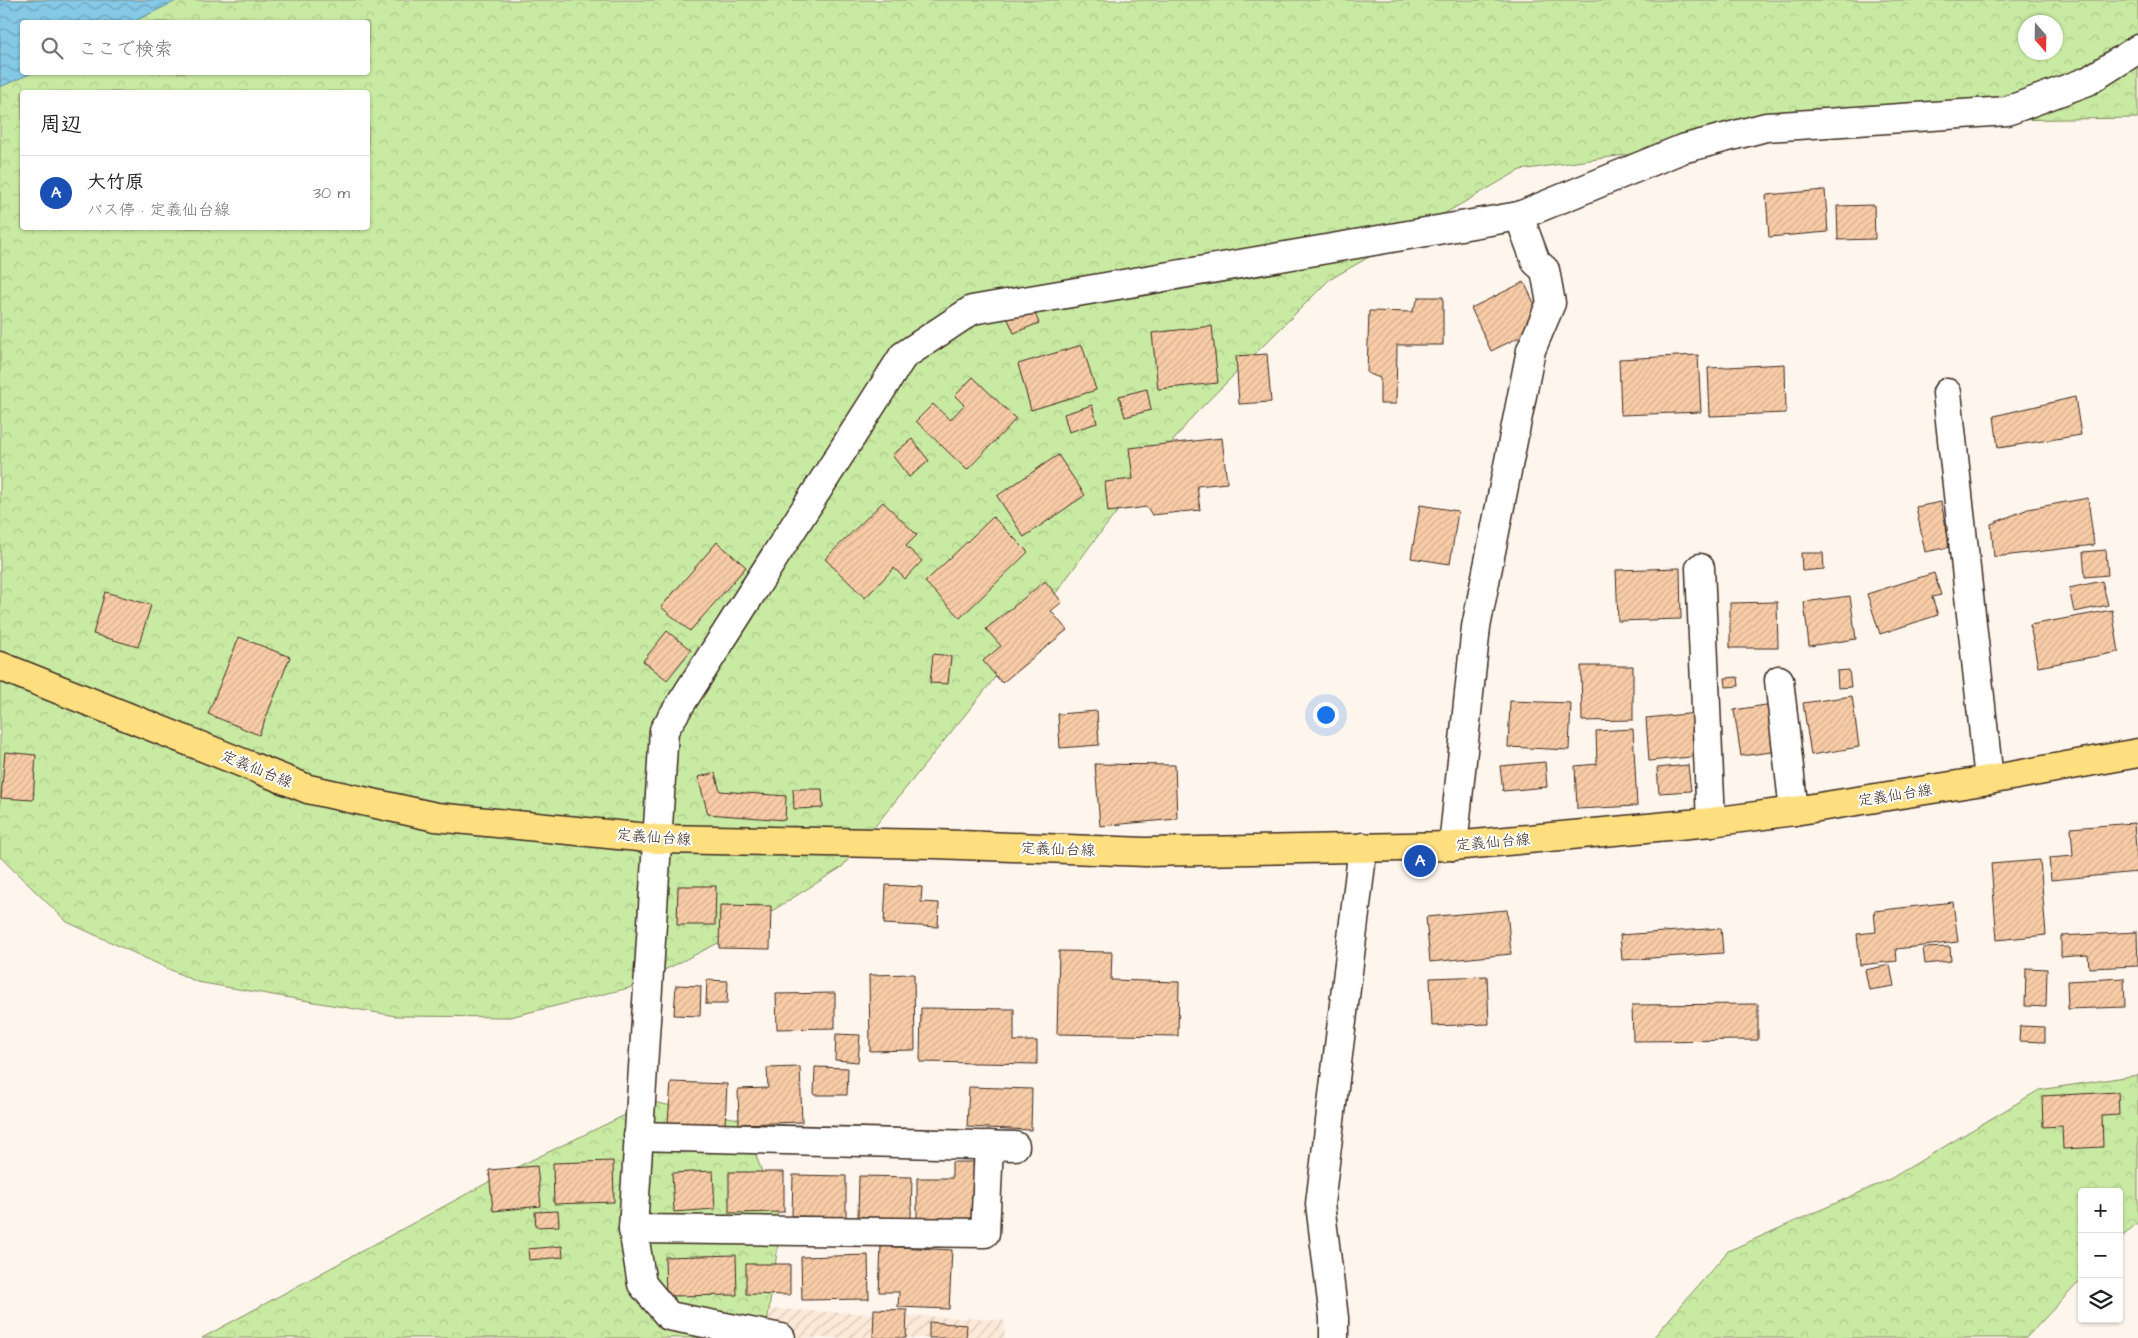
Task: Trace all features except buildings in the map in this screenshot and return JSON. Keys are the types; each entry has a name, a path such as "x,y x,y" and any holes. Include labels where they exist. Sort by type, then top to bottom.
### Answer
{"main road":[{"name":"定義仙台線","path":"0,666 308,789 436,817 658,839 936,844 1145,852 1453,846 1711,822 1794,811 1989,780 2138,753"}],"street":[{"path":"781,1338 669,1316 642,1284 632,1229 664,730 903,356 972,310 1519,216 1682,149 1766,127 2007,111 2088,81 2138,49"},
{"path":"1453,846 1476,627 1531,350 1551,303 1545,270 1536,262 1519,216"},
{"path":"1947,393 1989,780"},
{"path":"1700,568 1711,822"},
{"path":"1779,680 1794,811"},
{"path":"1334,1338 1334,1318 1320,1204 1362,847"},
{"path":"632,1229 985,1233 1002,1146 638,1136"}],"shaded area":[{"path":"658,1304 1004,1320 1005,1338 685,1338"}],"green space":[{"path":"0,0 2138,0 2138,118 1856,122 1520,170 1329,280 1193,416 1090,546 990,684 842,867 732,936 629,988 510,1017 396,1016 197,982 67,922 0,857"},
{"path":"2138,1075 2138,1222 2123,1236 2123,1188 2078,1188 2078,1283 2026,1338 1653,1338 1728,1251 1890,1179 2039,1090"},
{"path":"652,1102 743,1120 781,1224 765,1338 202,1338 507,1172"}],"water":[{"path":"0,0 178,0 137,20 20,20 20,75 27,75 0,87"}],"place":[{"name":"大竹原","path":"1420,861"}]}
